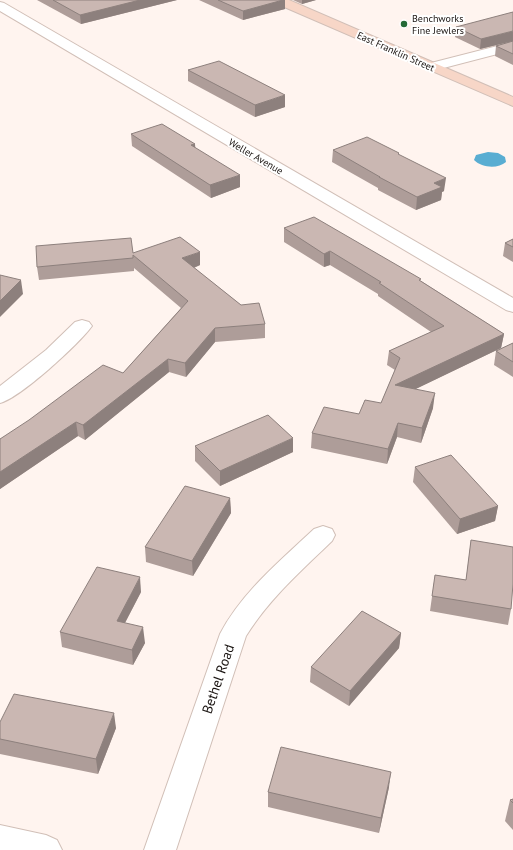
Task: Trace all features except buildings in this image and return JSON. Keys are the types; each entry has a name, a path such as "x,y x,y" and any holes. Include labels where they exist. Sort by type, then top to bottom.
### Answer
{"street":[{"name":"East Franklin Street","path":"279,0 513,102"},
{"name":"Weller Avenue","path":"0,6 513,306"},
{"path":"432,67 513,46"},
{"path":"0,396 40,367 82,326"},
{"name":"Bethel Road","path":"160,850 234,634 249,608 323,535"},
{"path":"0,839 46,850"}],"water":[{"path":"488,152 498,153 505,157 506,162 499,166 490,167 481,165 474,160 476,155"}],"place":[{"name":"Benchworks Fine Jewlers","path":"404,24"}]}
